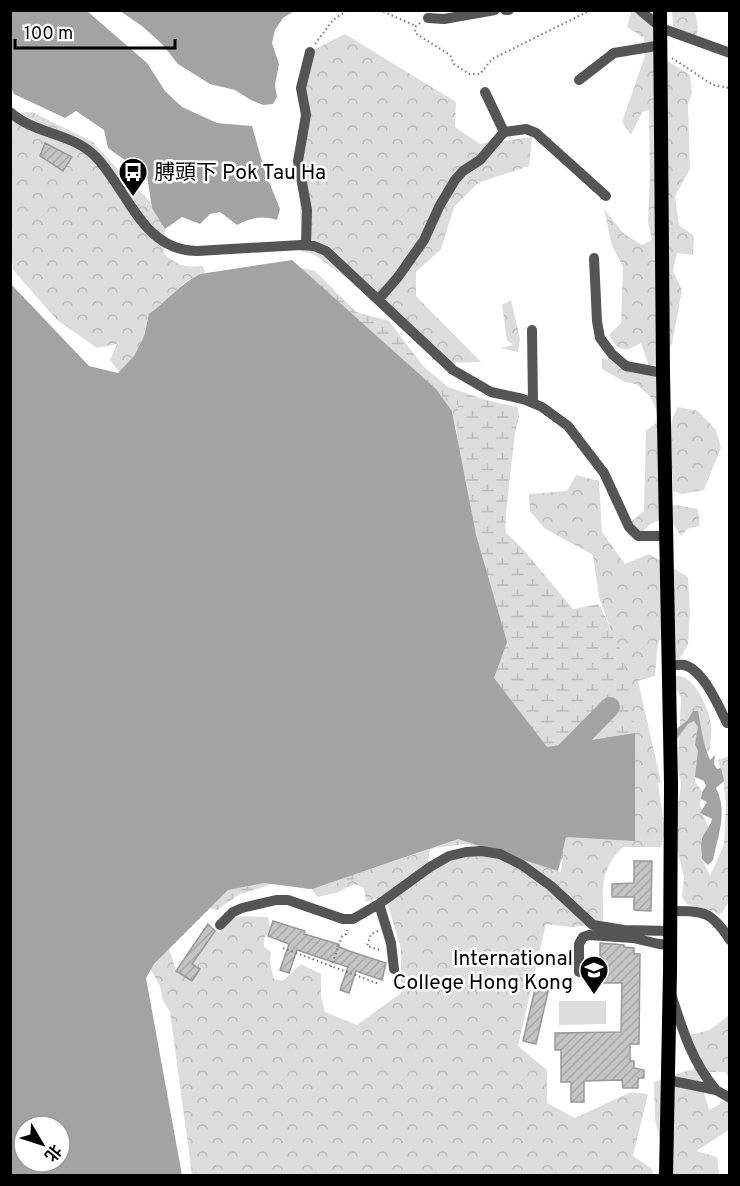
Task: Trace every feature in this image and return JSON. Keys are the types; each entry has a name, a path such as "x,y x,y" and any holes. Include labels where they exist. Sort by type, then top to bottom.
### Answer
{"main road":[{"path":"660,10 663,373 668,536 671,783 666,1176"}],"street":[{"path":"428,18 444,20 495,10"},
{"path":"640,10 661,28 729,53"},
{"path":"579,81 614,53 661,48"},
{"path":"306,245 307,210 298,160 306,115 301,88 310,52"},
{"path":"485,92 504,132"},
{"path":"10,112 25,123 73,141 93,155 147,227 168,246 180,250 197,251 306,245 326,251 459,375 491,392 533,402 559,418 580,439 604,472 629,526 638,536 668,536"},
{"path":"378,300 398,277 424,240 440,205 455,180 463,171 480,160 504,132 526,129 536,133 606,196"},
{"path":"594,258 600,338 612,354 626,366 663,373"},
{"path":"532,330 533,402"},
{"path":"669,666 685,665 693,670 712,692 727,723"},
{"path":"220,925 233,912 276,900 288,900 343,919 353,919 449,856 481,851 500,854 522,865 557,891 594,925 670,938"},
{"path":"379,904 391,943 394,969"},
{"path":"669,911 696,911 709,915 719,923 729,940"},
{"path":"579,972 579,944 583,937 589,935 633,938 659,944 670,938"},
{"path":"670,991 693,1058 703,1075 716,1090 729,1098"},
{"path":"668,1080 716,1090"}],"path":[{"path":"310,52 333,20 348,10"},
{"path":"361,10 382,11 416,26"},
{"path":"428,18 416,26 415,33 450,55 454,64 469,74 480,74 492,59 591,10"},
{"path":"661,48 713,85 729,88"},
{"path":"386,928 371,934 367,946 386,952"},
{"path":"332,967 342,936 346,934"},
{"path":"283,948 379,984"}],"green space":[{"path":"672,11 695,11 698,27 695,45 673,26"},
{"path":"631,12 637,12 655,31 666,60 690,75 692,93 688,104 690,169 675,196 679,225 694,236 693,255 677,253 673,271 682,290 672,344 657,365 649,366 641,343 627,350 617,347 609,335 621,323 623,267 612,246 604,209 624,234 642,245 652,240 648,222 649,110 642,112 631,135 622,122 645,56 644,38 627,27"},
{"path":"345,34 456,102 455,127 480,144 532,137 529,166 478,183 454,207 441,249 416,272 416,296 481,362 447,363 376,300 315,255 302,251 298,161 306,115 303,83 310,52"},
{"path":"32,112 93,142 146,197 165,229 164,254 181,265 202,266 206,272 187,280 146,321 144,336 134,356 119,372 110,360 117,344 97,348 57,320 13,270 10,226 10,113"},
{"path":"294,266 315,271 356,312 389,321 423,366 448,387 513,409 517,407 519,416 515,432 504,531 522,548 573,609 599,604 622,653 634,723 635,762 624,806 611,815 592,821 573,837 566,833 569,843 559,867 535,858 466,844 434,848 375,864 347,884 331,888 308,889 273,884 240,894 217,910 204,907 202,900 210,894 284,845 303,836 305,822 319,813 333,816 345,806 343,798 365,795 374,789 389,794 398,784 424,779 486,786 551,821 564,825 575,808 565,792 533,795 506,786 526,774 553,766 582,745 577,737 559,754 528,768 484,747 490,740 503,742 517,737 520,713 489,672 493,660 477,649 484,624 481,569 471,540 457,471 458,405 427,386 368,328 335,329 317,303 292,289"},
{"path":"511,300 520,339 518,352 500,348 513,345 507,340 502,305"},
{"path":"602,359 623,361 660,375 663,518 649,525 638,536 631,522 644,511 646,431 656,423 658,413 650,396 636,384 625,382 602,369"},
{"path":"436,389 517,407 519,416 507,464 505,552 582,620 612,633 599,597 593,555 544,528 530,511 529,494 567,491 576,475 599,481 602,532 625,564 649,554 688,577 690,611 688,645 677,663 669,638 658,641 655,676 638,681 661,782 658,783 665,831 661,847 623,847 615,856 609,865 604,882 603,924 571,927 546,924 518,1046 547,1070 547,1103 575,1118 631,1092 648,1094 633,1156 652,1169 653,1175 192,1175 170,1012 149,966 159,948 169,948 176,971 193,965 193,953 216,929 219,933 235,918 268,917 270,929 264,939 264,947 271,952 270,963 274,979 283,981 301,964 321,974 321,997 325,1012 357,1025 401,993 401,949 385,895 366,902 364,888 355,884 336,893 317,897 312,889 430,849 427,868 470,852 509,855 561,872 566,837 547,747 493,678 507,642 452,411"},
{"path":"678,407 698,411 716,430 721,448 704,490 682,494 673,491 670,448 671,427"},
{"path":"672,506 698,509 700,526 687,529 681,536 671,521"},
{"path":"684,677 695,687 704,702 711,725 710,749 697,761 695,781 702,792 700,805 709,830 701,838 702,859 710,876 724,845 726,803 718,760 729,756 730,900 721,914 687,904 682,897 684,878 674,834 681,785 678,766 681,697 669,678"},
{"path":"559,1001 606,1001 606,1024 559,1025"},
{"path":"729,1015 729,1078 725,1072 706,1072 700,1079 709,1110 729,1099 729,1130 696,1151 717,1157 719,1175 671,1175 655,1121 654,1082 693,1070 696,1060 690,1035 710,1030"}],"shaded area":[{"path":"11,10 87,11 147,63 165,91 182,107 217,123 252,126 265,172 280,209 277,220 256,218 237,225 220,212 210,214 200,224 182,217 165,229 152,208 147,176 108,148 104,130 76,111 65,118 14,94 10,85"},
{"path":"120,11 294,11 283,18 275,30 272,43 279,64 275,85 277,97 273,104 263,105 235,90 210,84 178,64 162,44"},
{"path":"292,260 436,389 452,411 476,535 507,642 494,678 547,747 635,733 635,841 566,837 558,871 458,839 312,889 264,883 228,890 154,964 146,978 182,1175 11,1175 10,283 89,366 118,373 134,356 144,336 149,314 200,274"},
{"path":"693,711 698,711 702,736 710,760 715,755 714,764 717,769 721,768 724,781 716,788 720,797 722,815 713,860 708,865 702,859 701,843 712,819 700,813 707,802 701,799 706,786 704,781 695,777 698,750 695,745 698,727 694,721 688,724 676,740 676,729 687,721"}],"building":[{"path":"45,143 72,157 63,171 40,156"},
{"path":"634,861 652,861 651,911 634,910 634,897 612,897 612,884 634,883"},
{"path":"273,921 386,963 382,980 356,971 349,993 340,990 348,967 297,950 289,973 280,970 289,944 268,936"},
{"path":"208,924 215,931 192,964 200,969 192,981 176,971"},
{"path":"600,943 624,945 624,947 634,948 634,954 640,954 639,1044 630,1044 630,1061 634,1061 634,1068 644,1070 644,1078 638,1078 638,1088 623,1088 622,1080 584,1081 584,1102 571,1102 571,1082 561,1082 561,1050 555,1050 555,1033 621,1032 622,983 600,983"},
{"path":"537,980 550,983 536,1044 523,1041"}],"waterway":[{"path":"557,761 610,707"}],"place":[{"name":"膊頭下 Pok Tau Ha","path":"133,198"},
{"name":"International College Hong Kong","path":"594,996"}]}
